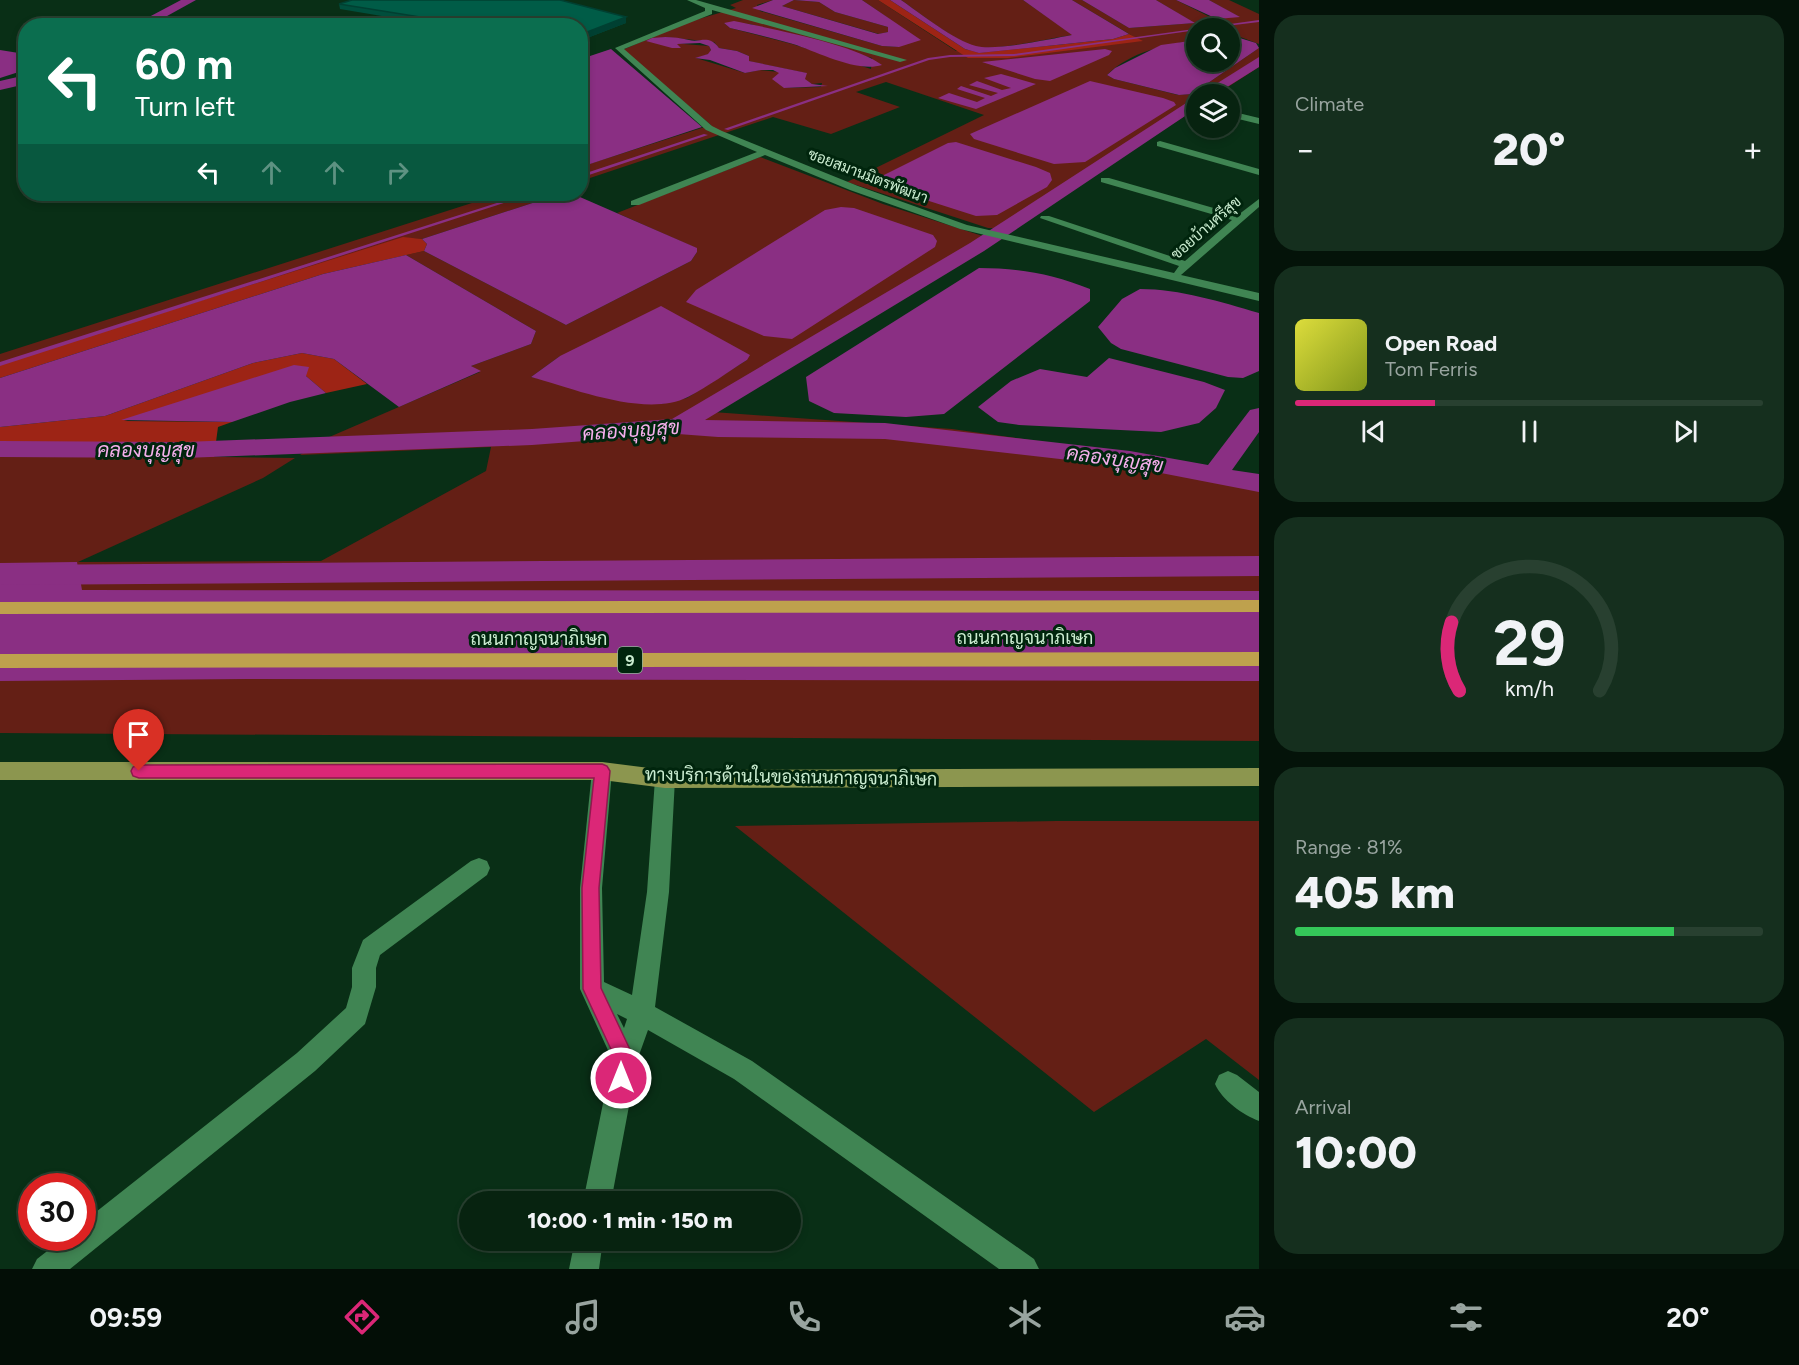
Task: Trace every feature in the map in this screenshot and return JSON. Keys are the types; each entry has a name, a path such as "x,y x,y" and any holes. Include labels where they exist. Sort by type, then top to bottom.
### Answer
{"highway":[{"name":"ถนนกาญจนาภิเษก","path":"0,608 1259,606"},
{"name":"ถนนกาญจนาภิเษก","path":"0,661 1259,659"}],"main road":[{"name":"ทางบริการด้านในของถนนกาญจนาภิเษก","path":"0,771 602,771 665,779 1259,777"}],"street":[{"path":"690,0 708,7 903,60"},
{"name":"ซอยสมานมิตรพัฒนา","path":"708,7 709,12 619,48 710,128 765,152 964,227 1259,297"},
{"path":"1240,116 1259,121"},
{"path":"1161,144 1259,172"},
{"path":"635,203 765,152"},
{"path":"1105,180 1240,219"},
{"name":"ซอยบ้านศรีสุข","path":"1173,277 1259,202"},
{"path":"1045,218 1187,265"},
{"path":"602,771 591,888 592,989 625,1058"},
{"path":"599,1191 625,1058 642,1013 658,892 665,779"},
{"path":"47,1269 306,1062 356,1015 364,987 364,968 371,948 479,868"},
{"path":"592,989 642,1013 743,1070 1024,1269"},
{"path":"1228,1084 1259,1108"},
{"path":"584,1269 587,1251"}],"shaded area":[{"path":"743,0 773,0 757,5 760,11 882,46 899,47 888,18 862,0 878,0 956,51 1141,41 1072,0 1082,0 1129,28 1186,24 1186,42 1137,55 1126,60 1107,75 1114,79 1178,95 1186,94 1186,115 1011,229 988,228 847,182 984,115 886,82 856,92 900,107 831,134 773,117 588,179 588,164 711,125 622,50 689,22 736,8 730,5","holes":["724,23 750,24 872,58 871,69 792,44 730,28","665,37 714,42 719,48 749,56 748,61 806,73 804,79 812,84 822,83 821,87 784,88 779,72 760,70 745,73 696,58 709,54 711,50 709,46 647,41"]},
{"path":"773,0 794,0 862,0 921,40 899,47 882,46 752,8","holes":["794,0 819,2 835,12 888,27 888,32 878,34 782,6"]},
{"path":"794,0 819,2 835,12 888,27 888,32 879,34 782,6"},
{"path":"878,0 890,0 965,49 979,53 1113,39 1129,34 1143,41 1008,58 968,58"},
{"path":"890,0 901,0 948,33 976,46 1009,46 1072,35 1023,0 1072,0 1129,34 1113,39 979,53 965,49"},
{"path":"901,0 1023,0 1073,35 1010,46 976,47 948,33"},
{"path":"1082,0 1156,0 1187,18 1186,24 1129,28"},
{"path":"1156,0 1176,0 1208,16 1239,17 1209,0 1229,0 1259,14 1259,44 1240,37 1240,18 1186,18"},
{"path":"1176,0 1209,0 1240,17 1215,18"},
{"path":"734,21 833,44 882,65 872,67 849,64 793,44 730,28 724,23"},
{"path":"665,37 693,41 708,40 719,48 749,56 749,61 807,73 805,79 812,84 828,86 784,88 772,79 779,73 773,70 745,73 710,60 695,58 708,54 711,50 709,46 700,43 677,44 681,48 672,48 646,41"},
{"path":"1240,38 1256,43 1259,48 1240,61"},
{"path":"1186,42 1186,72 1224,72 1207,84 1186,84 1186,94 1179,95 1114,79 1107,75 1115,68 1161,45"},
{"path":"1259,48 1259,67 1233,84 1207,84 1224,72 1240,72 1240,61"},
{"path":"611,49 702,127 588,165 588,57"},
{"path":"1105,49 1112,51 1109,55 1050,81 1035,79 982,62"},
{"path":"0,50 18,53 18,72 0,78"},
{"path":"1001,74 1036,84 976,109 938,98 949,93 977,102 985,98 957,89 961,86 991,96 998,93 969,85 977,81 1002,90 1011,88 984,78"},
{"path":"1090,81 1163,98 1176,105 1085,162 1054,164 974,139 970,134"},
{"path":"956,142 1036,167 1050,173 1052,180 1047,187 997,215 976,216 879,185 880,177 948,143"},
{"path":"760,157 883,204 995,240 713,412 952,429 1193,463 1259,476 1259,741 0,733 0,456 295,458 263,478 78,562 321,561 486,471 491,447 300,455 320,441 480,372 471,366 531,344 536,331 406,255 424,251 566,325 691,261 697,252 696,248 617,213","holes":["560,356 747,360 687,398 661,404 531,377"]},
{"path":"478,201 539,201 422,239 403,238 0,364 0,354"},
{"path":"539,201 588,201 697,248 697,252 691,261 566,325 424,251 427,244 422,239"},
{"path":"841,207 854,208 933,235 937,241 935,247 792,339 764,336 686,302 696,290 825,210"},
{"path":"403,237 422,239 427,244 424,251 323,274 0,378 0,364"},
{"path":"406,255 536,331 531,344 471,366 481,371 399,407 334,359 302,353 253,363 105,416 0,427 0,378 323,274"},
{"path":"979,268 1008,269 1063,279 1090,289 1090,301 944,414 906,417 834,413 809,401 806,377"},
{"path":"1140,289 1185,294 1259,313 1259,371 1243,378 1228,377 1121,349 1111,343 1098,327 1122,299"},
{"path":"661,306 750,355 747,360 703,388 671,403 631,403 589,394 531,377 560,356"},
{"path":"302,353 334,359 367,384 326,393 306,376 124,421 232,422 218,427 214,457 0,456 0,427 105,416 253,363"},
{"path":"1109,358 1204,382 1225,390 1216,408 1199,423 1161,432 1019,425 998,422 978,407 1011,381 1040,369 1087,377"},
{"path":"294,365 309,367 306,376 326,393 290,402 232,422 121,420"},
{"path":"77,562 82,590 1259,591 1259,681 247,679 0,681 0,563"},
{"path":"1057,821 1259,821 1259,1080 1206,1039 1094,1112 735,826"}],"building":[{"path":"352,0 560,0 626,17 588,32 588,18 426,18 339,4"}],"waterway":[{"path":"154,18 190,0"},
{"path":"726,129 928,59 950,56 1014,55 1259,21"},
{"path":"1223,84 1259,61"},
{"path":"0,86 18,81"},
{"path":"678,426 977,247 1186,108"},
{"path":"588,174 706,135"},
{"path":"0,364 507,201"},
{"path":"1214,475 1259,415"},
{"name":"คลองบุญสุข","path":"0,449 184,450 532,437 678,426"},
{"name":"คลองบุญสุข","path":"678,426 718,429 885,431 1130,459 1214,475"},
{"name":"คลองบุญสุข","path":"1214,475 1259,483"},
{"path":"0,575 1259,566"}],"route":[{"path":"139,771 602,771 591,888 592,989 625,1058 621,1078"}]}
